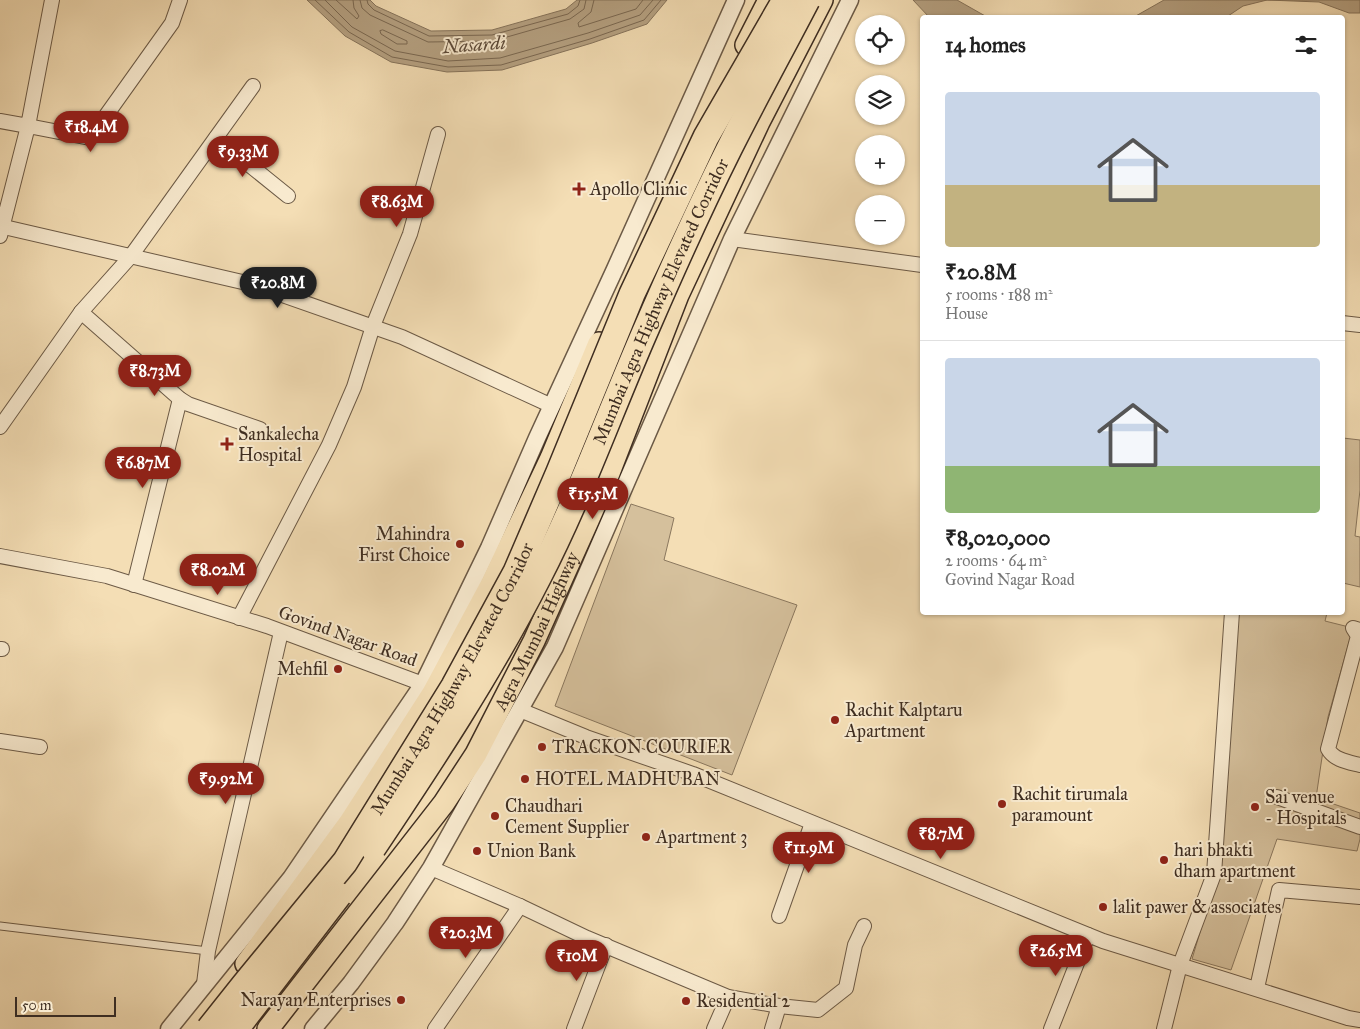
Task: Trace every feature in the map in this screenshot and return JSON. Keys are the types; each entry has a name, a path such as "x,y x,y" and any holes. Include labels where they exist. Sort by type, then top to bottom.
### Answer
{"highway":[{"name":"Mumbai Agra Highway Elevated Corridor","path":"209,1029 345,862 454,686 516,572 632,294 706,137 785,0"},
{"name":"Mumbai Agra Highway Elevated Corridor","path":"236,1029 361,867 447,738 514,626 562,530 647,328 729,148 807,0"}],"main road":[{"path":"195,1029 256,952 356,814 433,693 492,583 551,458 619,294 769,0"},
{"name":"Agra Mumbai Highway","path":"268,1029 438,810 476,754 534,641 609,473 678,295 759,122 822,0"},
{"path":"524,514 580,538"}],"street":[{"path":"52,0 28,126 1,230 131,256 251,284 402,337 552,406"},
{"path":"0,120 90,138 172,23 180,0"},
{"path":"169,1029 291,878 423,684 489,548 736,0"},
{"path":"313,1029 351,983 395,923 431,868 555,646 732,239 850,0"},
{"path":"0,427 81,312 131,256 252,86"},
{"path":"239,618 329,445 354,387 372,326 410,234 438,134"},
{"path":"216,138 288,196"},
{"path":"732,239 920,265"},
{"path":"81,312 180,400 260,429"},
{"path":"1345,323 1360,325"},
{"path":"134,585 180,400"},
{"name":"Govind Nagar Road","path":"0,556 107,576 281,632 423,684"},
{"path":"1164,1029 1180,965 1214,874 1232,615"},
{"path":"1360,630 1353,628 1358,636 1328,749 1331,754 1341,760 1360,765"},
{"path":"204,984 208,951 281,632"},
{"path":"520,710 586,737 693,774 1088,935 1257,988 1351,1022"},
{"path":"0,741 40,747"},
{"path":"1277,797 1360,827"},
{"path":"779,916 812,823"},
{"path":"431,868 728,997 779,1006 818,1010 846,988 855,944 864,926"},
{"path":"1257,988 1279,890 1360,897"},
{"path":"435,1029 520,906"},
{"path":"1051,1029 1088,935"},
{"path":"574,1029 606,945"},
{"path":"714,1029 728,997"},
{"path":"772,1029 779,1006"}],"lane":[{"path":"0,926 208,951"}],"shaded area":[{"path":"1345,438 1360,440 1360,490 1355,536 1360,537 1360,587 1345,583"},
{"path":"631,504 674,518 664,560 797,605 732,775 555,706"},
{"path":"1236,615 1326,615 1325,621 1353,628 1328,717 1316,798 1360,813 1360,839 1357,851 1277,839 1231,970 1192,959 1213,889"}],"water":[{"name":"Nasardi","path":"307,0 370,0 376,6 431,31 492,30 566,9 577,0 667,0 647,24 592,43 502,70 447,72 391,62 345,36"},
{"path":"913,0 957,0 983,15 927,15"},
{"path":"1164,0 1267,0 1243,6 1230,15 1138,15"},
{"path":"1267,0 1360,0 1360,13 1349,13 1319,2"}],"place":[{"name":"Apollo Clinic","path":"579,189"},
{"name":"Sankalecha Hospital","path":"227,444"},
{"name":"Mahindra First Choice","path":"460,544"},
{"name":"Mehfil","path":"338,669"},
{"name":"Rachit Kalptaru Apartment","path":"835,720"},
{"name":"TRACKON COURIER","path":"542,747"},
{"name":"HOTEL MADHUBAN","path":"525,779"},
{"name":"Rachit tirumala paramount","path":"1002,804"},
{"name":"Sai venue - Hospitals","path":"1255,807"},
{"name":"Chaudhari Cement Supplier","path":"495,816"},
{"name":"Apartment 3","path":"646,837"},
{"name":"Union Bank","path":"477,851"},
{"name":"hari bhakti dham apartment","path":"1164,860"},
{"name":"lalit pawer & associates","path":"1103,907"},
{"name":"Narayan Enterprises","path":"401,1000"},
{"name":"Residential 2","path":"686,1001"}]}
